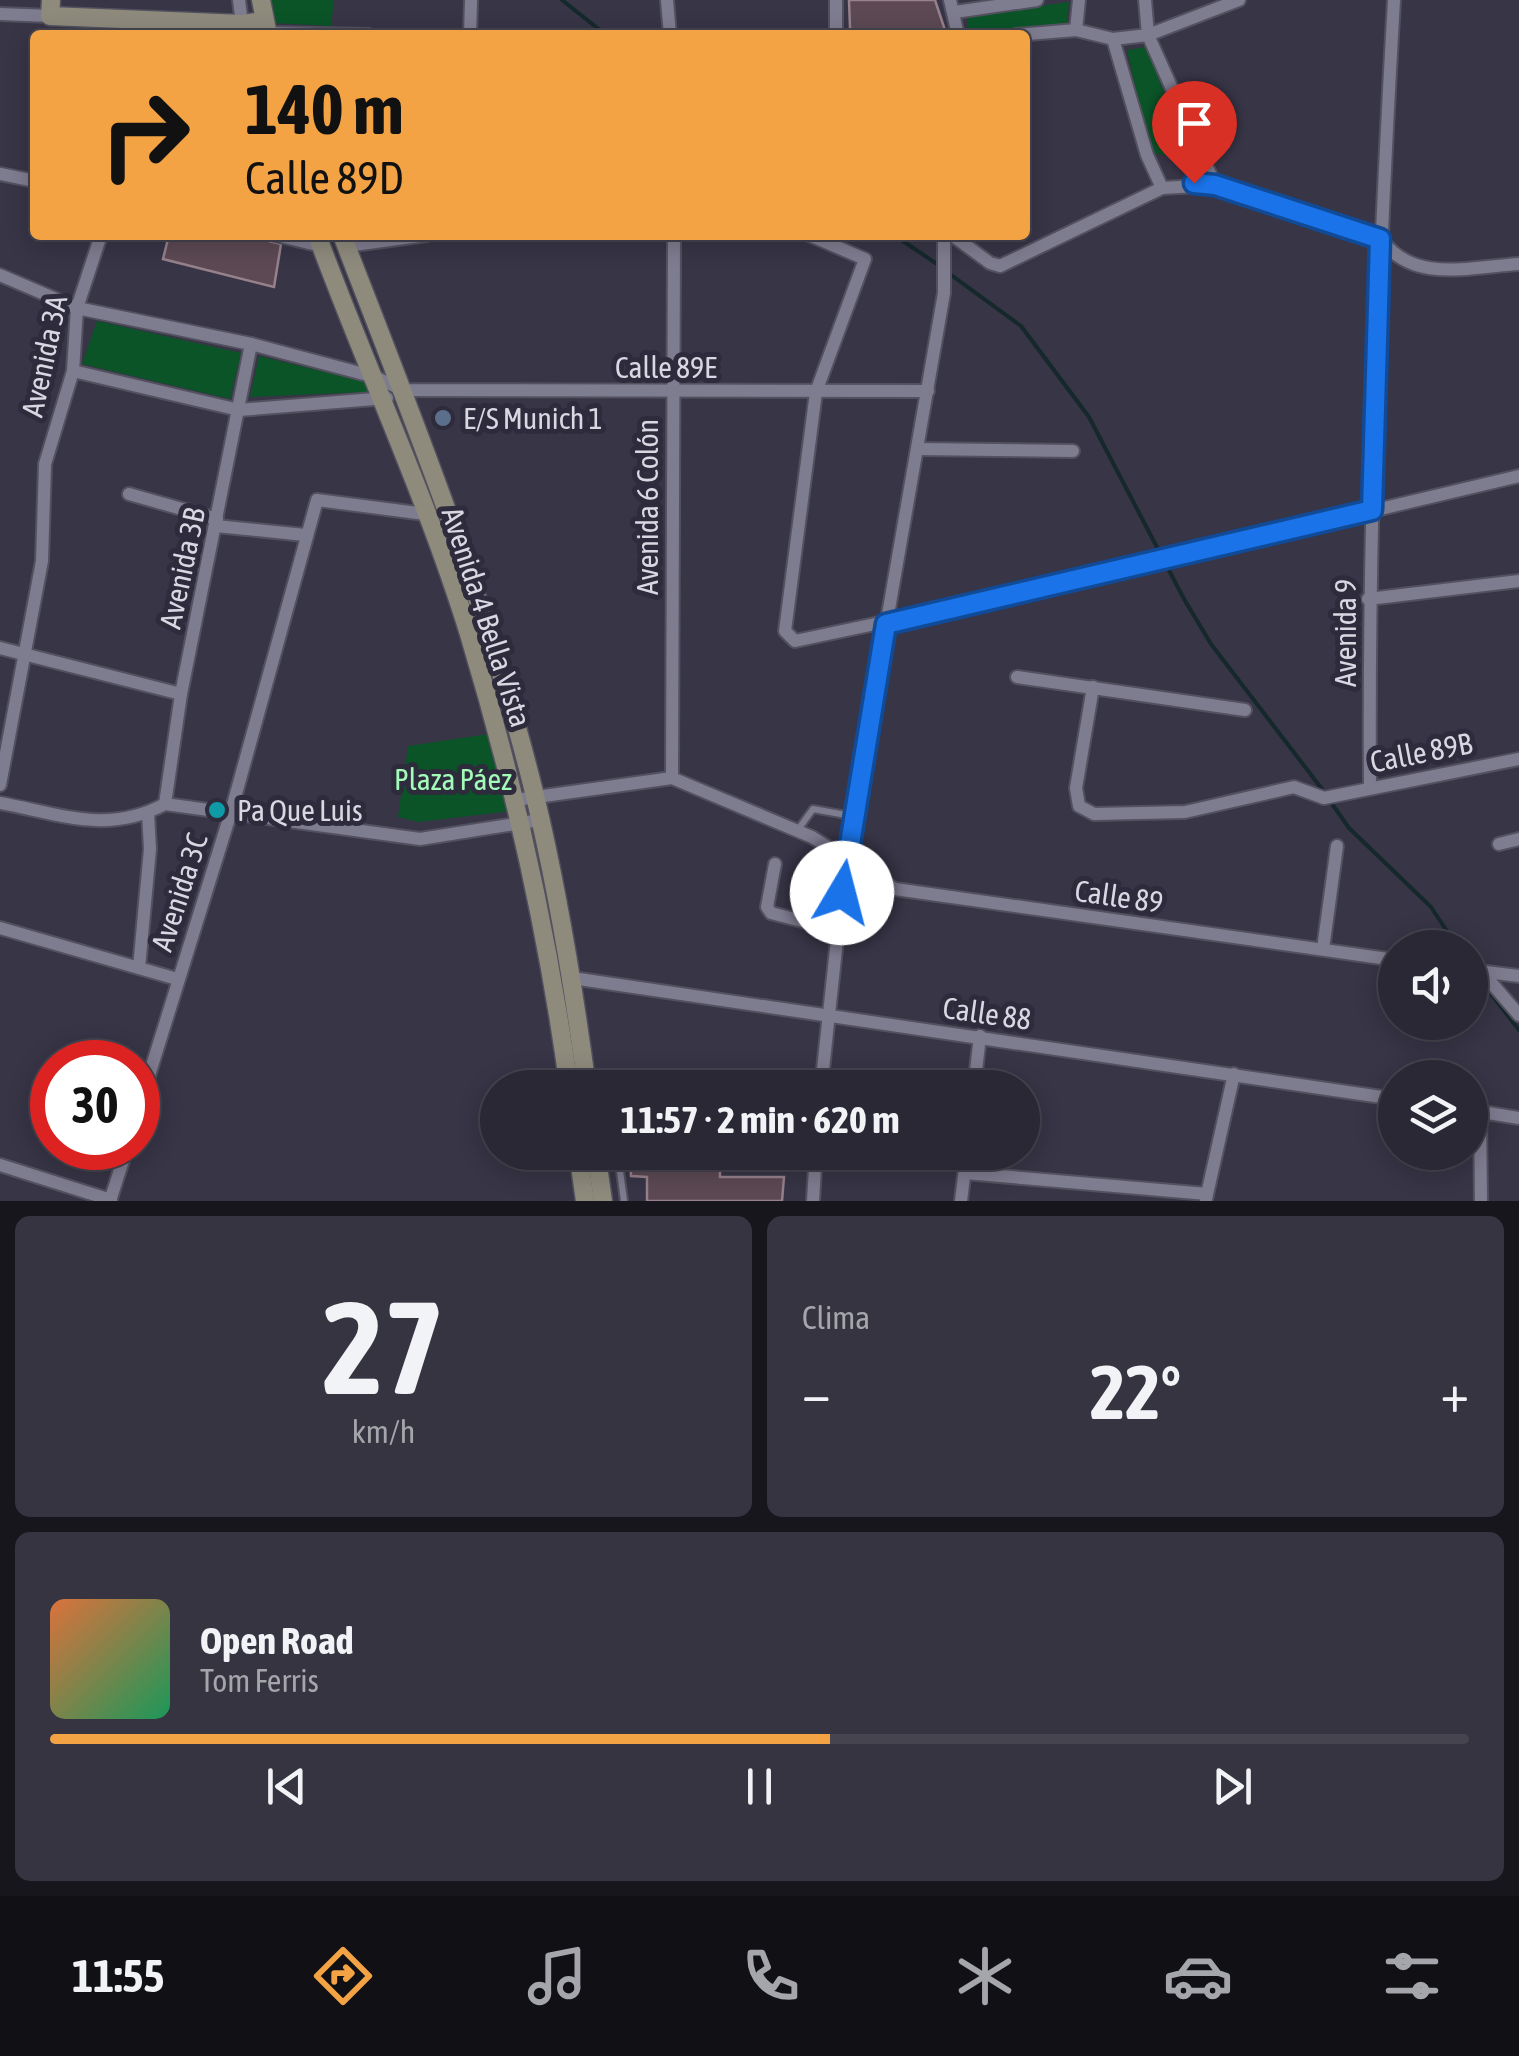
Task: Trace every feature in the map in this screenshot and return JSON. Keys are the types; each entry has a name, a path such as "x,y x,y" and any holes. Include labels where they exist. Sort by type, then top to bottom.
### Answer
{"street":[{"path":"239,0 244,29"},
{"path":"0,14 51,8 167,27 266,29 261,0"},
{"path":"470,30 471,0"},
{"path":"667,0 670,30"},
{"path":"836,0 836,30"},
{"path":"953,6 1037,0"},
{"path":"1076,30 1079,0"},
{"path":"1145,0 1148,34 1215,185"},
{"path":"1030,34 1076,30 1113,39 1148,34 1239,0"},
{"name":"Avenida 9","path":"1370,786 1368,598 1380,239 1394,0"},
{"path":"1113,39 1147,155 1162,188"},
{"path":"0,174 30,179"},
{"path":"950,240 1000,266 1162,188 1215,185 1380,239 1394,257 1427,270 1519,264"},
{"name":"Avenida 3A","path":"0,785 42,561 45,464 73,371 77,308 99,240"},
{"name":"Avenida 4 Bella Vista","path":"319,240 375,377 468,631 516,800 530,822 572,978 585,1070"},
{"name":"Avenida 6 Colón","path":"672,778 674,240"},
{"path":"821,240 866,259 816,392 785,631 790,638 800,640 886,624 1519,476"},
{"path":"822,1070 846,856 928,391 944,293 947,240"},
{"name":"Avenida 4 Bella Vista","path":"344,241 404,390 485,625 535,796 530,822 566,1070"},
{"path":"0,275 77,308 252,344 375,377 404,390"},
{"name":"Avenida 3B","path":"165,804 182,694 252,344"},
{"path":"73,371 239,410 382,400 404,390"},
{"name":"Calle 89E","path":"404,390 928,391"},
{"path":"918,450 1072,450"},
{"path":"129,494 216,522 306,535"},
{"name":"Avenida 3C","path":"160,1040 231,812 317,500 425,514"},
{"path":"1368,598 1519,582"},
{"path":"0,648 182,694"},
{"path":"1017,678 1245,710"},
{"name":"Calle 89B","path":"1093,688 1076,788 1079,806 1085,812 1185,812 1294,787 1312,795 1334,797 1370,786 1519,759"},
{"path":"516,800 672,778"},
{"name":"Calle 89","path":"672,778 798,831 846,856 885,884 912,893 1378,958"},
{"path":"0,803 101,822 120,822 165,804 420,839 530,822"},
{"path":"140,968 150,848 148,813"},
{"path":"1499,844 1519,839"},
{"path":"1323,950 1337,846"},
{"path":"775,864 768,911 837,930"},
{"path":"0,928 178,980"},
{"path":"1488,972 1519,976"},
{"name":"Calle 88","path":"572,978 1378,1096"},
{"path":"1488,983 1519,1015"},
{"path":"976,1070 980,1036"},
{"path":"964,1173 1206,1197 1234,1074"},
{"path":"1488,1113 1519,1118"},
{"path":"0,1166 111,1200 120,1170"},
{"path":"581,1170 585,1201"},
{"path":"599,1170 603,1201"},
{"path":"813,1201 815,1170"},
{"path":"961,1201 964,1170"},
{"path":"1479,1170 1481,1201"}],"lane":[{"path":"798,831 813,809 853,816"},
{"path":"620,1170 624,1201"}],"green space":[{"path":"272,0 334,0 331,26 273,23"},
{"path":"1069,2 1067,24 967,30 967,16"},
{"path":"1146,47 1190,158 1150,153 1127,50"},
{"path":"97,321 241,353 230,399 82,364"},
{"path":"259,356 369,383 368,392 250,397"},
{"name":"Plaza Páez","path":"496,733 512,811 418,822 398,817 408,746"}],"building":[{"path":"849,0 935,0 945,30 852,30"},
{"path":"168,240 265,240 281,244 274,287 163,259"},
{"path":"631,1170 720,1170 720,1177 784,1177 782,1201 647,1201 647,1177 631,1176"}],"waterway":[{"path":"562,0 600,30"},
{"path":"901,240 940,266"},
{"path":"947,272 1021,326 1089,417 1211,644 1325,793"},
{"path":"1330,801 1349,828 1431,907 1446,930"},
{"path":"1488,990 1519,1030"}],"place":[{"name":"E/S Munich 1","path":"443,418"},
{"name":"Pa Que Luis","path":"217,810"}],"route":[{"path":"842,893 886,624 1372,510 1380,239 1215,185 1194,183"}]}
